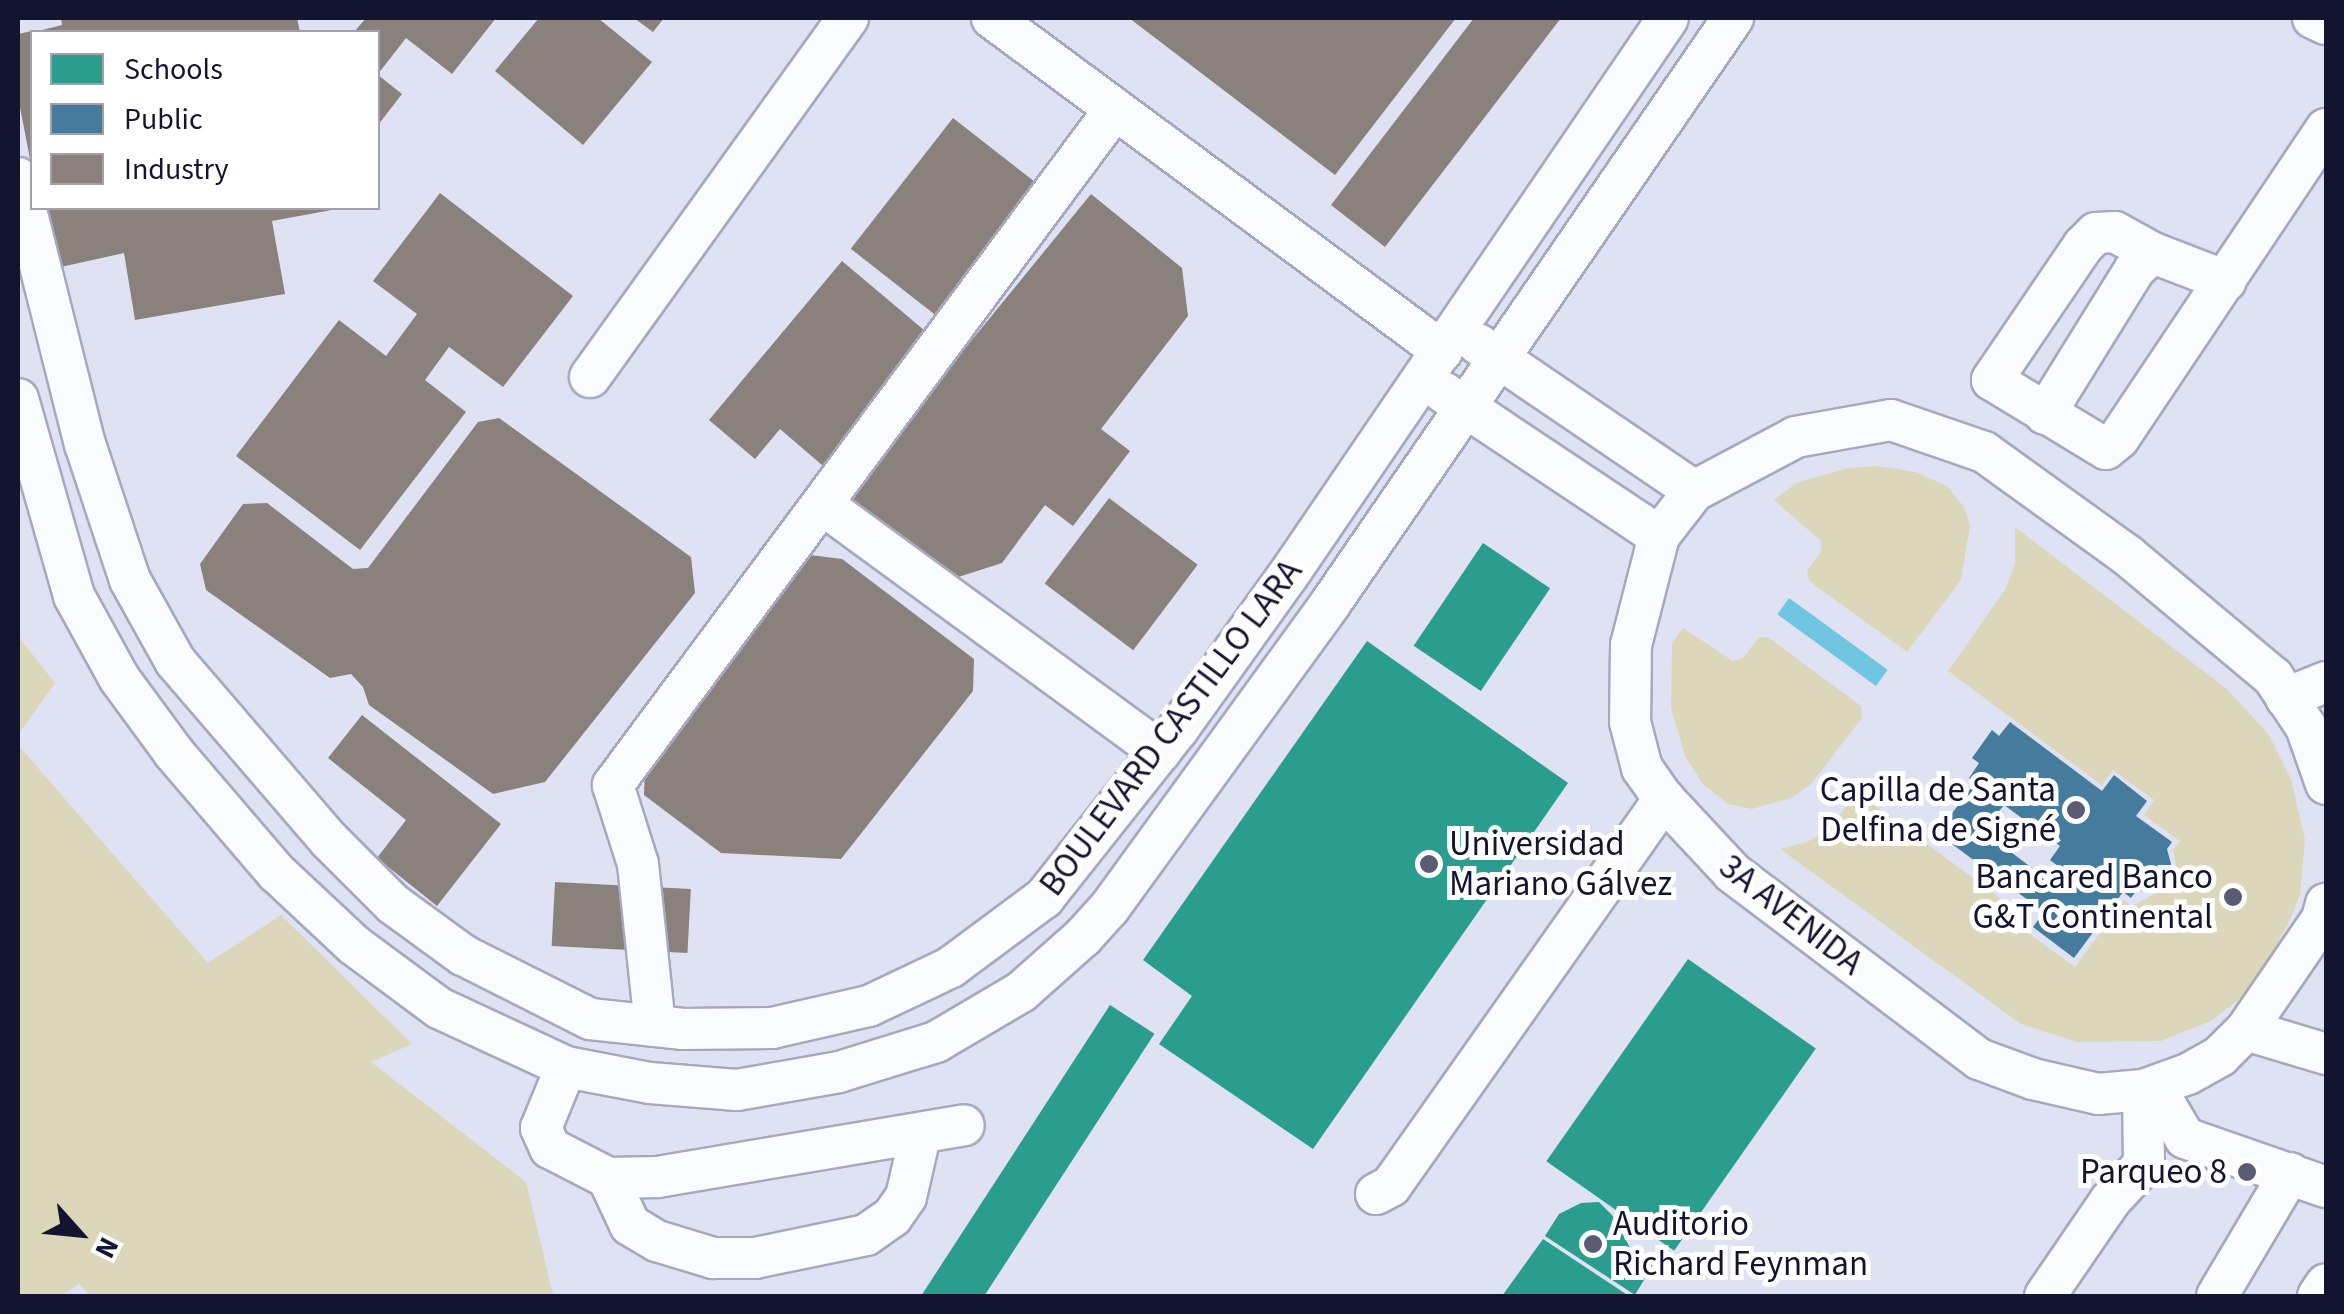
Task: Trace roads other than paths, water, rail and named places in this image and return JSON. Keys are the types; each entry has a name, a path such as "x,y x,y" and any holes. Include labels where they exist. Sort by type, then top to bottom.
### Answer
{"street":[{"path":"590,376 848,18"},
{"path":"992,18 1441,353 1464,407 1659,536 1694,491 1796,437 1891,420 1984,452 2127,555 2273,678 2306,728 2326,783"},
{"name":"BOULEVARD CASTILLO LARA","path":"18,178 86,444 130,580 175,661 329,840 393,904 463,955 590,1019 655,1026 772,1028 870,1006 982,949 1044,898 1170,740 1287,578 1668,18"},
{"name":"BOULEVARD CASTILLO LARA","path":"18,399 74,596 119,678 163,738 276,872 382,966 438,1008 506,1043 566,1067 650,1082 737,1090 839,1072 936,1042 1021,992 1084,937 1330,604 1733,18"},
{"path":"2313,18 2326,24"},
{"path":"1626,80 1669,110"},
{"path":"655,1026 638,864 613,785 1116,109"},
{"path":"2226,281 2153,253 2115,232 2096,233 1999,364 1992,380 2106,450 2119,438 2226,281 2326,129"},
{"path":"2045,414 2134,268 2153,253"},
{"path":"1441,353 1498,358 1694,491"},
{"path":"823,505 1170,740 1221,756"},
{"name":"3A AVENIDA","path":"1659,536 1632,645 1630,722 1642,768 1664,800 1733,873 1979,1058 2033,1078 2098,1094 2138,1090"},
{"path":"1287,578 1330,604"},
{"path":"74,596 130,580"},
{"path":"2286,698 2326,682"},
{"path":"1376,1194 1391,1186 1664,800"},
{"path":"1044,898 1084,937"},
{"path":"2138,1090 2220,1056 2246,1030 2325,917"},
{"path":"506,1043 530,992"},
{"path":"2246,1030 2326,1054"},
{"path":"566,1067 541,1128 550,1148 608,1178 658,1178 964,1126"},
{"path":"2138,1090 2185,1138 2308,1180 2217,1296"},
{"path":"2044,1296 2110,1201 2138,1090"},
{"path":"608,1178 630,1225 657,1242 713,1258 768,1257 866,1235 892,1217 906,1198 920,1136"},
{"path":"2318,1296 2326,1284"}],"water":[{"path":"1789,598 1888,670 1876,686 1777,614"}],"place":[{"name":"Capilla de Santa Delfina de Signé","path":"2076,810"},
{"name":"Universidad Mariano Gálvez","path":"1429,864"},
{"name":"Bancared Banco G&T Continental","path":"2233,897"},
{"name":"Parqueo 8","path":"2247,1172"},
{"name":"Auditorio Richard Feynman","path":"1593,1244"}]}
